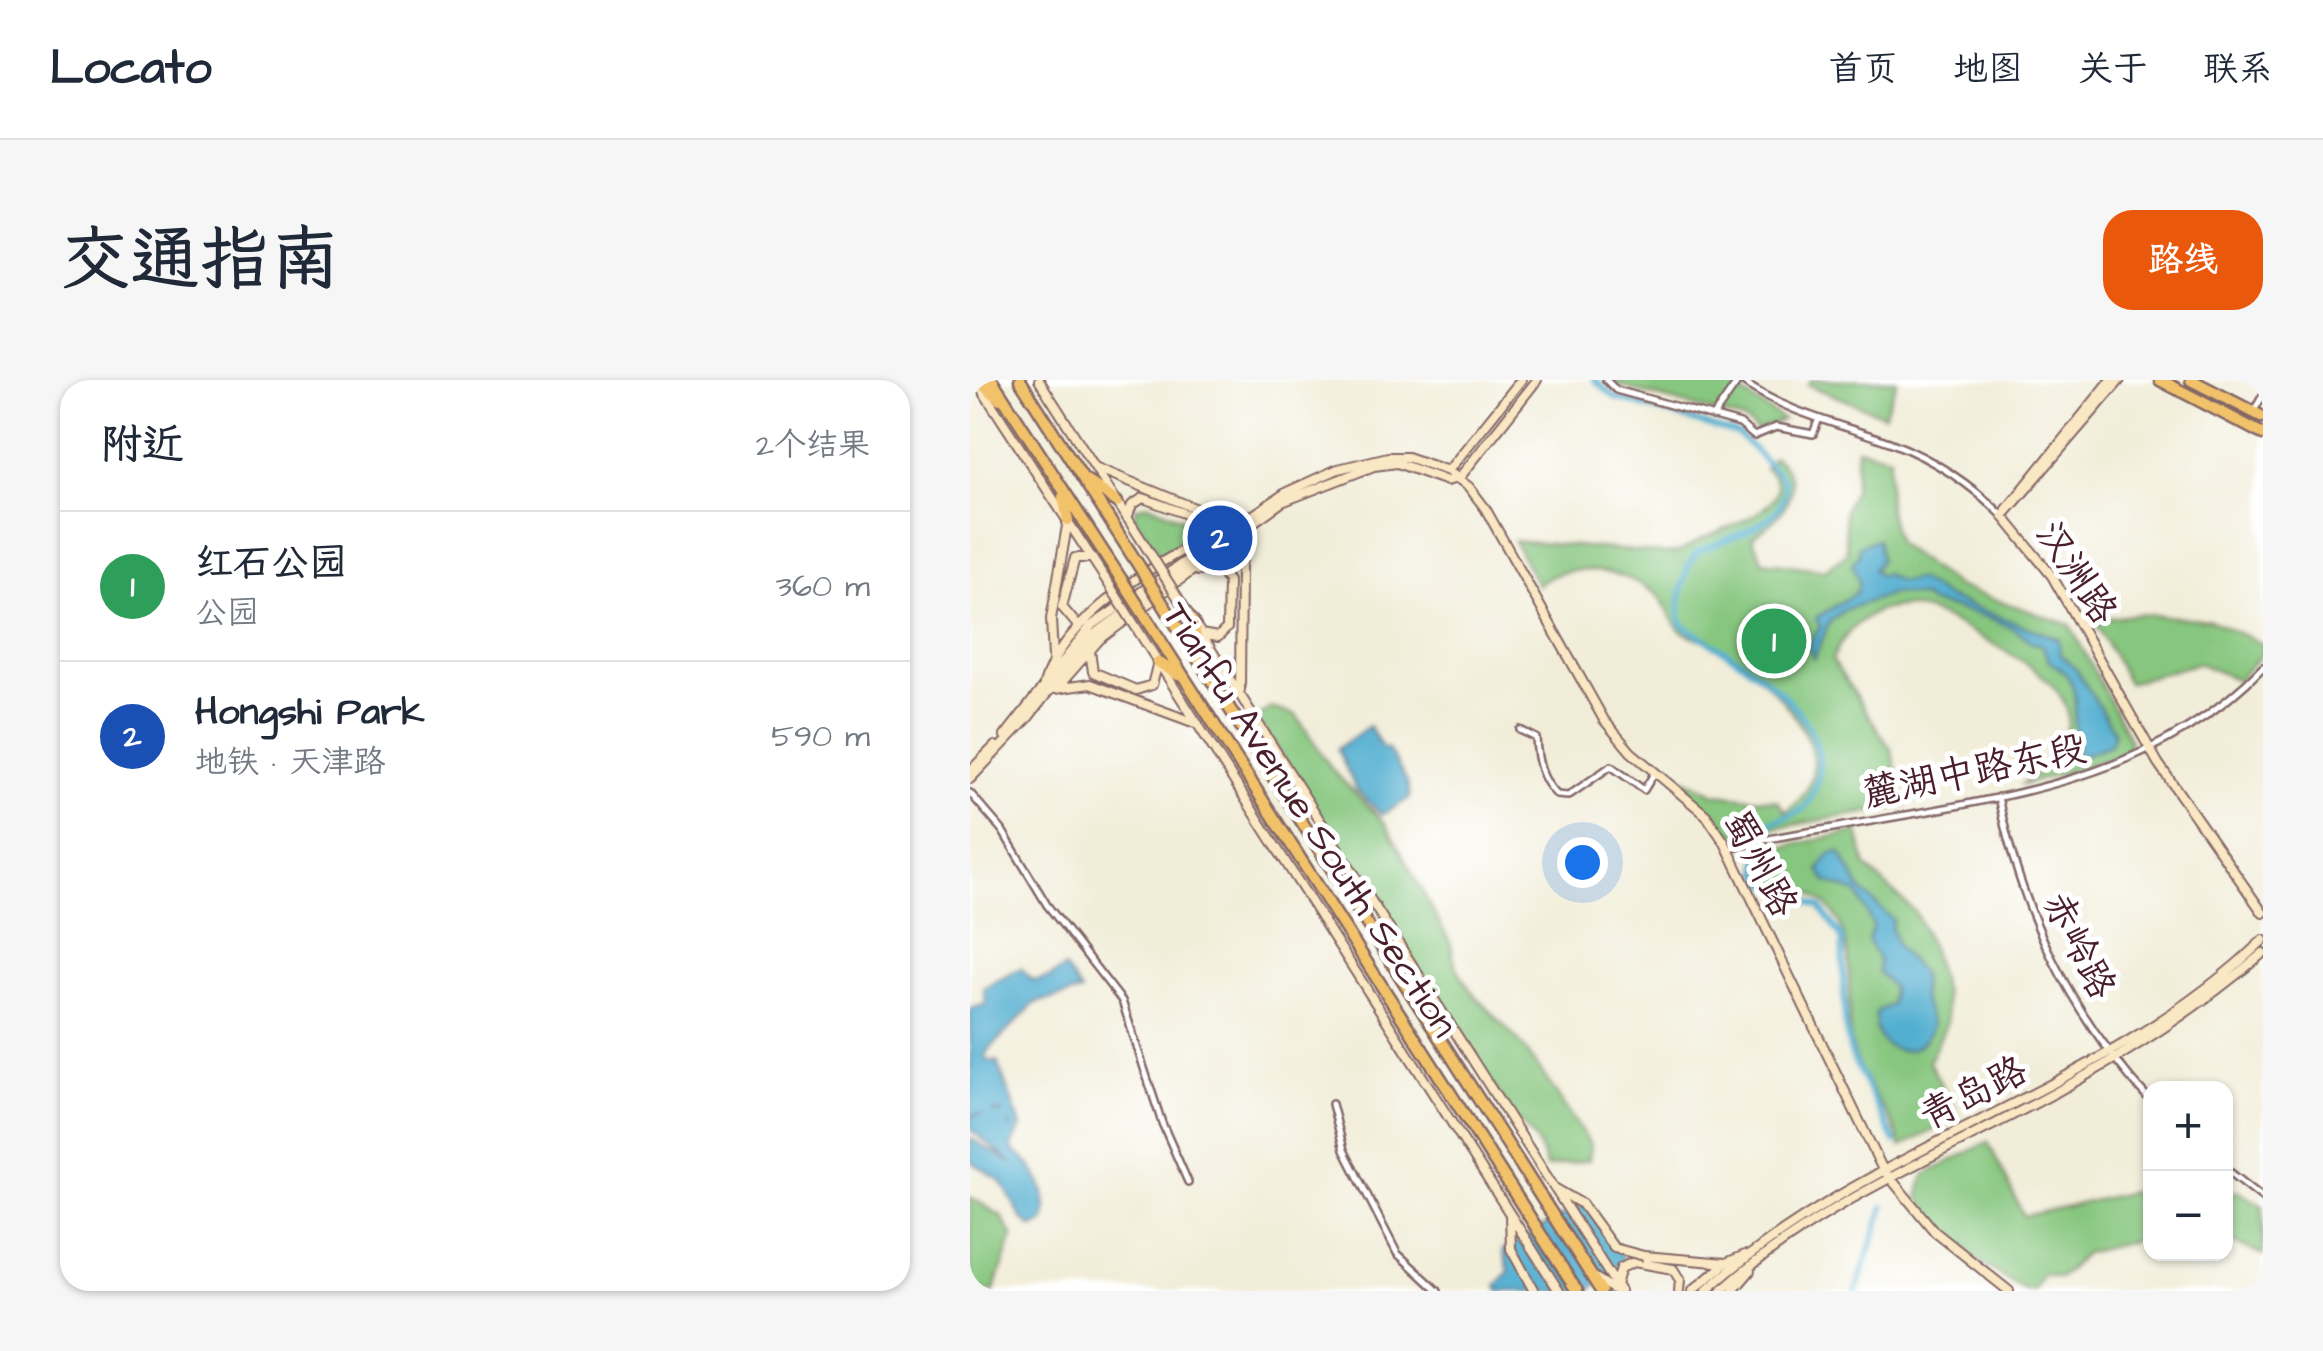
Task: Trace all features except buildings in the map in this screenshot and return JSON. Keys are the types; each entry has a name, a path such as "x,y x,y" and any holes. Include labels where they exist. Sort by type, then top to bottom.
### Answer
{"highway":[{"path":"976,380 1007,405"},
{"name":"Tianfu Avenue South Section","path":"992,380 1573,1287"},
{"path":"2160,380 2263,434"},
{"path":"2191,380 2258,414"},
{"name":"Tianfu Avenue South Section","path":"1024,384 1591,1276 1609,1286"},
{"path":"1081,476 1117,502"},
{"path":"1060,486 1068,520"},
{"path":"1193,622 1203,666"},
{"path":"1158,662 1184,678"}],"street":[{"path":"976,380 1560,1291"},
{"path":"1039,380 1568,1209 1609,1286 1621,1268 1634,1262 1673,1269 1680,1280 1679,1291"},
{"path":"1448,471 1521,380"},
{"path":"1052,658 1078,626 1192,545 1306,489 1374,466 1397,463 1447,480 1460,477 1538,380"},
{"path":"1606,380 1616,390 1740,424 1754,436 1776,427 1812,434 1818,421"},
{"path":"1712,417 1740,380"},
{"name":"汉洲路","path":"1740,380 1772,401 1818,421 1915,454 1962,481 2004,516 2067,599 2151,750 2263,913"},
{"path":"2004,516 2111,380"},
{"path":"2004,516 2120,380"},
{"path":"2258,414 2263,394"},
{"name":"蜀州路","path":"1254,517 1304,482 1374,459 1397,456 1460,477 1485,508 1604,720 1655,772 1706,814 1728,850 1882,1168 1953,1248 2009,1291"},
{"path":"1095,468 1209,514 1254,517"},
{"path":"1128,518 1132,506 1142,498 1186,514 1196,527 1192,545"},
{"path":"1056,690 1091,648 1198,570 1254,517"},
{"path":"1243,699 1238,682 1241,564 1254,517"},
{"path":"1043,695 1052,658 1052,620 1068,520"},
{"path":"1043,695 1091,626 1242,522"},
{"path":"970,775 1092,636 1229,540"},
{"path":"1078,626 1062,606 1070,566 1076,558 1092,558"},
{"path":"1198,570 1217,568 1228,581 1228,628 1218,637 1202,634"},
{"path":"1091,648 1093,672 1136,690 1152,685 1158,662"},
{"name":"麓湖中路东段","path":"1728,850 2078,780 2151,750 2213,711 2263,668"},
{"path":"1043,695 1090,684 1198,725"},
{"path":"1520,730 1536,738 1541,771 1557,795 1568,796 1611,766 1644,790 1655,772"},
{"path":"970,793 1002,830 1046,905 1122,1001 1162,1123 1188,1182"},
{"name":"赤岭路","path":"1998,797 2027,907 2059,976 2110,1055 2143,1092"},
{"name":"青岛路","path":"1706,1291 1882,1168 2110,1055 2220,977 2263,940"},
{"name":"青岛路","path":"1823,1209 1890,1179 2110,1055 2227,983 2263,953"},
{"path":"1332,1104 1344,1150 1397,1253 1438,1291"},
{"path":"2229,1171 2263,1198"},
{"path":"1555,1189 1582,1204 1614,1248 1644,1256 1726,1263 1756,1256"},
{"path":"1510,1213 1511,1248 1534,1291"},
{"path":"1736,1289 1756,1256"},
{"name":"青岛路","path":"1721,1291 1756,1256"},
{"path":"1692,1291 1726,1263"},
{"path":"2256,1291 2263,1286"}],"green space":[{"path":"1611,380 1723,380 1783,420 1757,431 1745,421 1619,386"},
{"path":"1810,380 1897,380 1884,415 1808,385"},
{"path":"1857,448 1890,456 1888,507 1897,543 1956,586 2070,625 2130,740 2125,754 2020,786 2063,741 2068,721 2064,703 2053,686 2013,655 1945,618 1912,608 1889,608 1858,623 1832,660 1891,749 1906,806 1731,835 1673,774 1716,794 1778,801 1786,812 1806,791 1813,768 1809,744 1797,720 1780,698 1738,660 1718,646 1679,629 1661,599 1645,587 1614,574 1580,570 1550,577 1538,586 1514,541 1675,553 1745,520 1770,502 1777,491 1775,480 1765,468 1774,457 1790,479 1791,490 1782,511 1752,537 1763,561 1825,570 1847,553 1844,510 1854,490"},
{"path":"1148,504 1184,519 1189,527 1188,537 1160,556 1134,517 1136,508"},
{"path":"2140,614 2210,620 2263,644 2263,653 2238,680 2198,663 2128,683 2094,620"},
{"path":"1271,708 1296,715 1333,771 1385,823 1451,944 1460,973 1539,1068 1591,1145 1589,1160 1546,1167 1534,1139 1513,1117 1257,717"},
{"path":"1858,831 1866,867 1915,912 1931,947 1944,992 1947,1022 1929,1062 1959,1117 1901,1147 1855,1057 1842,929 1816,897 1765,878 1763,851"},
{"path":"1988,1142 2024,1216 2143,1190 2143,1239 2086,1253 2059,1278 2043,1274 2034,1291 2026,1291 1976,1260 1918,1198 1924,1175"},
{"path":"2238,1191 2263,1206 2263,1255 2233,1242 2233,1193"},
{"path":"970,1197 1001,1216 1013,1237 994,1291 970,1291"}],"water":[{"path":"1877,539 1880,560 1873,570 1880,576 1884,574 1901,582 1917,579 1949,598 2059,639 2060,655 2076,669 2114,731 2110,745 2079,757 2074,691 2062,670 2049,661 2041,644 2032,643 1998,621 1929,603 1923,597 1894,593 1844,610 1830,621 1814,659 1808,646 1820,627 1816,618 1857,592 1859,582 1852,563 1859,555 1859,546"},
{"path":"1369,726 1407,782 1410,798 1382,815 1356,789 1337,749"},
{"path":"1840,852 1861,890 1893,920 1891,928 1898,948 1921,973 1922,998 1932,1025 1926,1038 1907,1050 1896,1050 1879,1037 1877,1011 1891,1005 1892,987 1878,972 1879,961 1868,941 1873,926 1857,893 1827,882 1819,870 1830,854"},
{"path":"1021,968 1033,981 1049,978 1065,968 1081,992 1035,1003 986,1053 987,1061 997,1061 1021,1126 1011,1149 1034,1171 1046,1202 1044,1223 1032,1227 1023,1220 1001,1181 970,1161 970,1138 1013,1164 970,1129 970,1009 986,1004 984,988"},
{"path":"1586,1202 1623,1257 1621,1263 1589,1291 1499,1291 1497,1285 1509,1271 1503,1250"}],"waterway":[{"path":"1594,380 1616,398 1739,435 1783,479 1784,494 1779,507 1768,518 1696,553 1680,598 1682,625 1731,655 1782,694 1802,718 1815,743 1819,770 1810,800 1800,811 1760,832"},
{"path":"1759,853 1759,873 1766,884 1820,907 1842,938 1845,1025 1851,1055 1895,1142"},
{"path":"1856,1291 1884,1207"}],"ferry route":[{"path":"970,1116 1001,1112 1012,1129"}],"place":[{"name":"Hongshi Park","path":"1220,538"},
{"name":"红石公园","path":"1774,641"}]}
